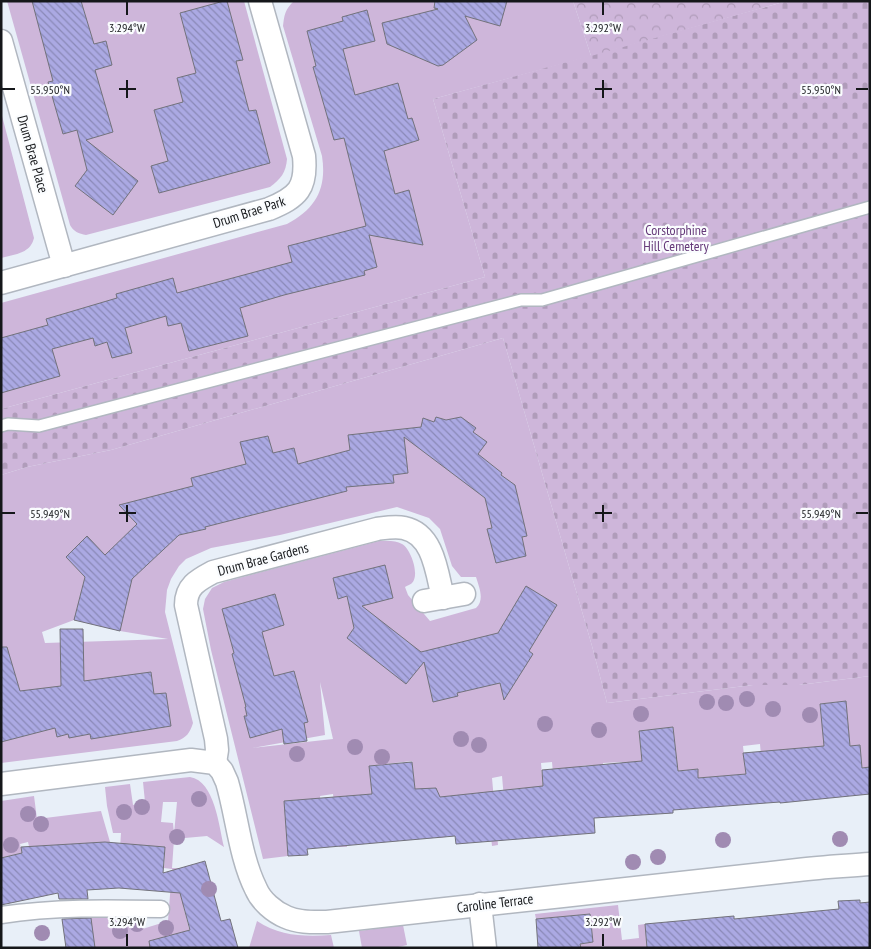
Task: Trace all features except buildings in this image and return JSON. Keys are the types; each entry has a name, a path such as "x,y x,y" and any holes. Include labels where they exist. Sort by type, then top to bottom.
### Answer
{"street":[{"name":"Drum Brae Park","path":"64,266 269,209 286,202 299,191 304,182 304,156 260,1"},
{"name":"Drum Brae Place","path":"1,41 64,266"},
{"path":"1,283 64,266"},
{"name":"Drum Brae Gardens","path":"219,767 216,739 186,605 186,596 191,586 200,579 213,572 377,528 405,528 425,541 431,554 444,598"},
{"path":"1,784 191,760 219,767"},
{"name":"Caroline Terrace","path":"219,767 227,782 245,856 256,890 262,899 285,917 303,922 328,922 480,904 870,864"},
{"path":"480,904 485,948"},
{"path":"1,915 66,909 161,909"}],"lane":[{"path":"1,426 8,424 39,426 521,300 542,300 870,208"}],"green space":[{"path":"7,1 244,1 287,159 282,175 270,187 86,235 76,232 70,225"},
{"path":"294,1 573,1 591,56 433,99 485,277 1,409 1,303 287,224 305,212 312,204 321,188 323,167 322,156 283,26 286,13"},
{"path":"573,1 787,1 591,56"},
{"name":"Corstorphine Hill Cemetery","path":"787,1 870,1 870,676 799,685 753,685 607,703 503,338 111,450 27,467 1,475 1,409 485,277 433,99"},
{"path":"1,112 34,238 25,250 1,258"},
{"path":"503,338 607,703 753,685 799,685 870,676 870,767 862,768 850,746 845,701 820,704 826,760 762,767 760,744 743,746 746,774 698,778 697,769 678,771 673,727 639,731 641,754 659,752 624,781 622,762 603,763 603,772 594,772 593,765 580,766 581,781 555,796 552,762 541,763 543,787 512,789 513,800 504,799 502,776 492,778 498,845 492,846 486,792 441,800 446,837 439,838 435,788 406,799 404,779 414,778 412,761 369,766 372,794 342,797 347,847 339,847 333,794 320,796 321,808 295,810 294,800 285,801 288,856 263,859 211,650 203,609 205,599 212,588 224,582 379,541 394,541 405,547 411,556 415,568 412,583 405,587 408,595 430,621 476,608 481,597 476,577 461,577 452,566 440,529 429,518 397,507 280,535 211,548 186,559 179,566 167,590 165,612 193,723 185,737 177,741 1,763 1,475 27,467 111,450","holes":["74,620 120,631 168,639 45,643 42,632","320,682 333,739 252,748 325,735"]},
{"path":"190,777 198,780 210,796 218,817 224,847 207,836 174,839 172,868 181,868 214,897 183,905 194,948 95,948 91,921 62,924 62,920 98,915 128,917 136,931 168,921 172,869 164,868 165,847 127,844 119,864 121,833 113,833 107,806 105,787 130,784 133,805 145,802 143,782","holes":["163,802 177,802 174,834 173,823 161,822"]},
{"path":"34,796 37,819 101,811 110,842 42,846 45,896 41,897 28,842 20,844 22,853 1,858 1,801"},
{"path":"618,905 622,940 639,938 638,925 645,924 647,948 581,948 580,944 593,942 590,914 536,919 535,914"},
{"path":"257,921 283,933 311,936 331,935 334,948 249,948"},
{"path":"403,925 407,945 394,948 362,948 359,931"}]}
